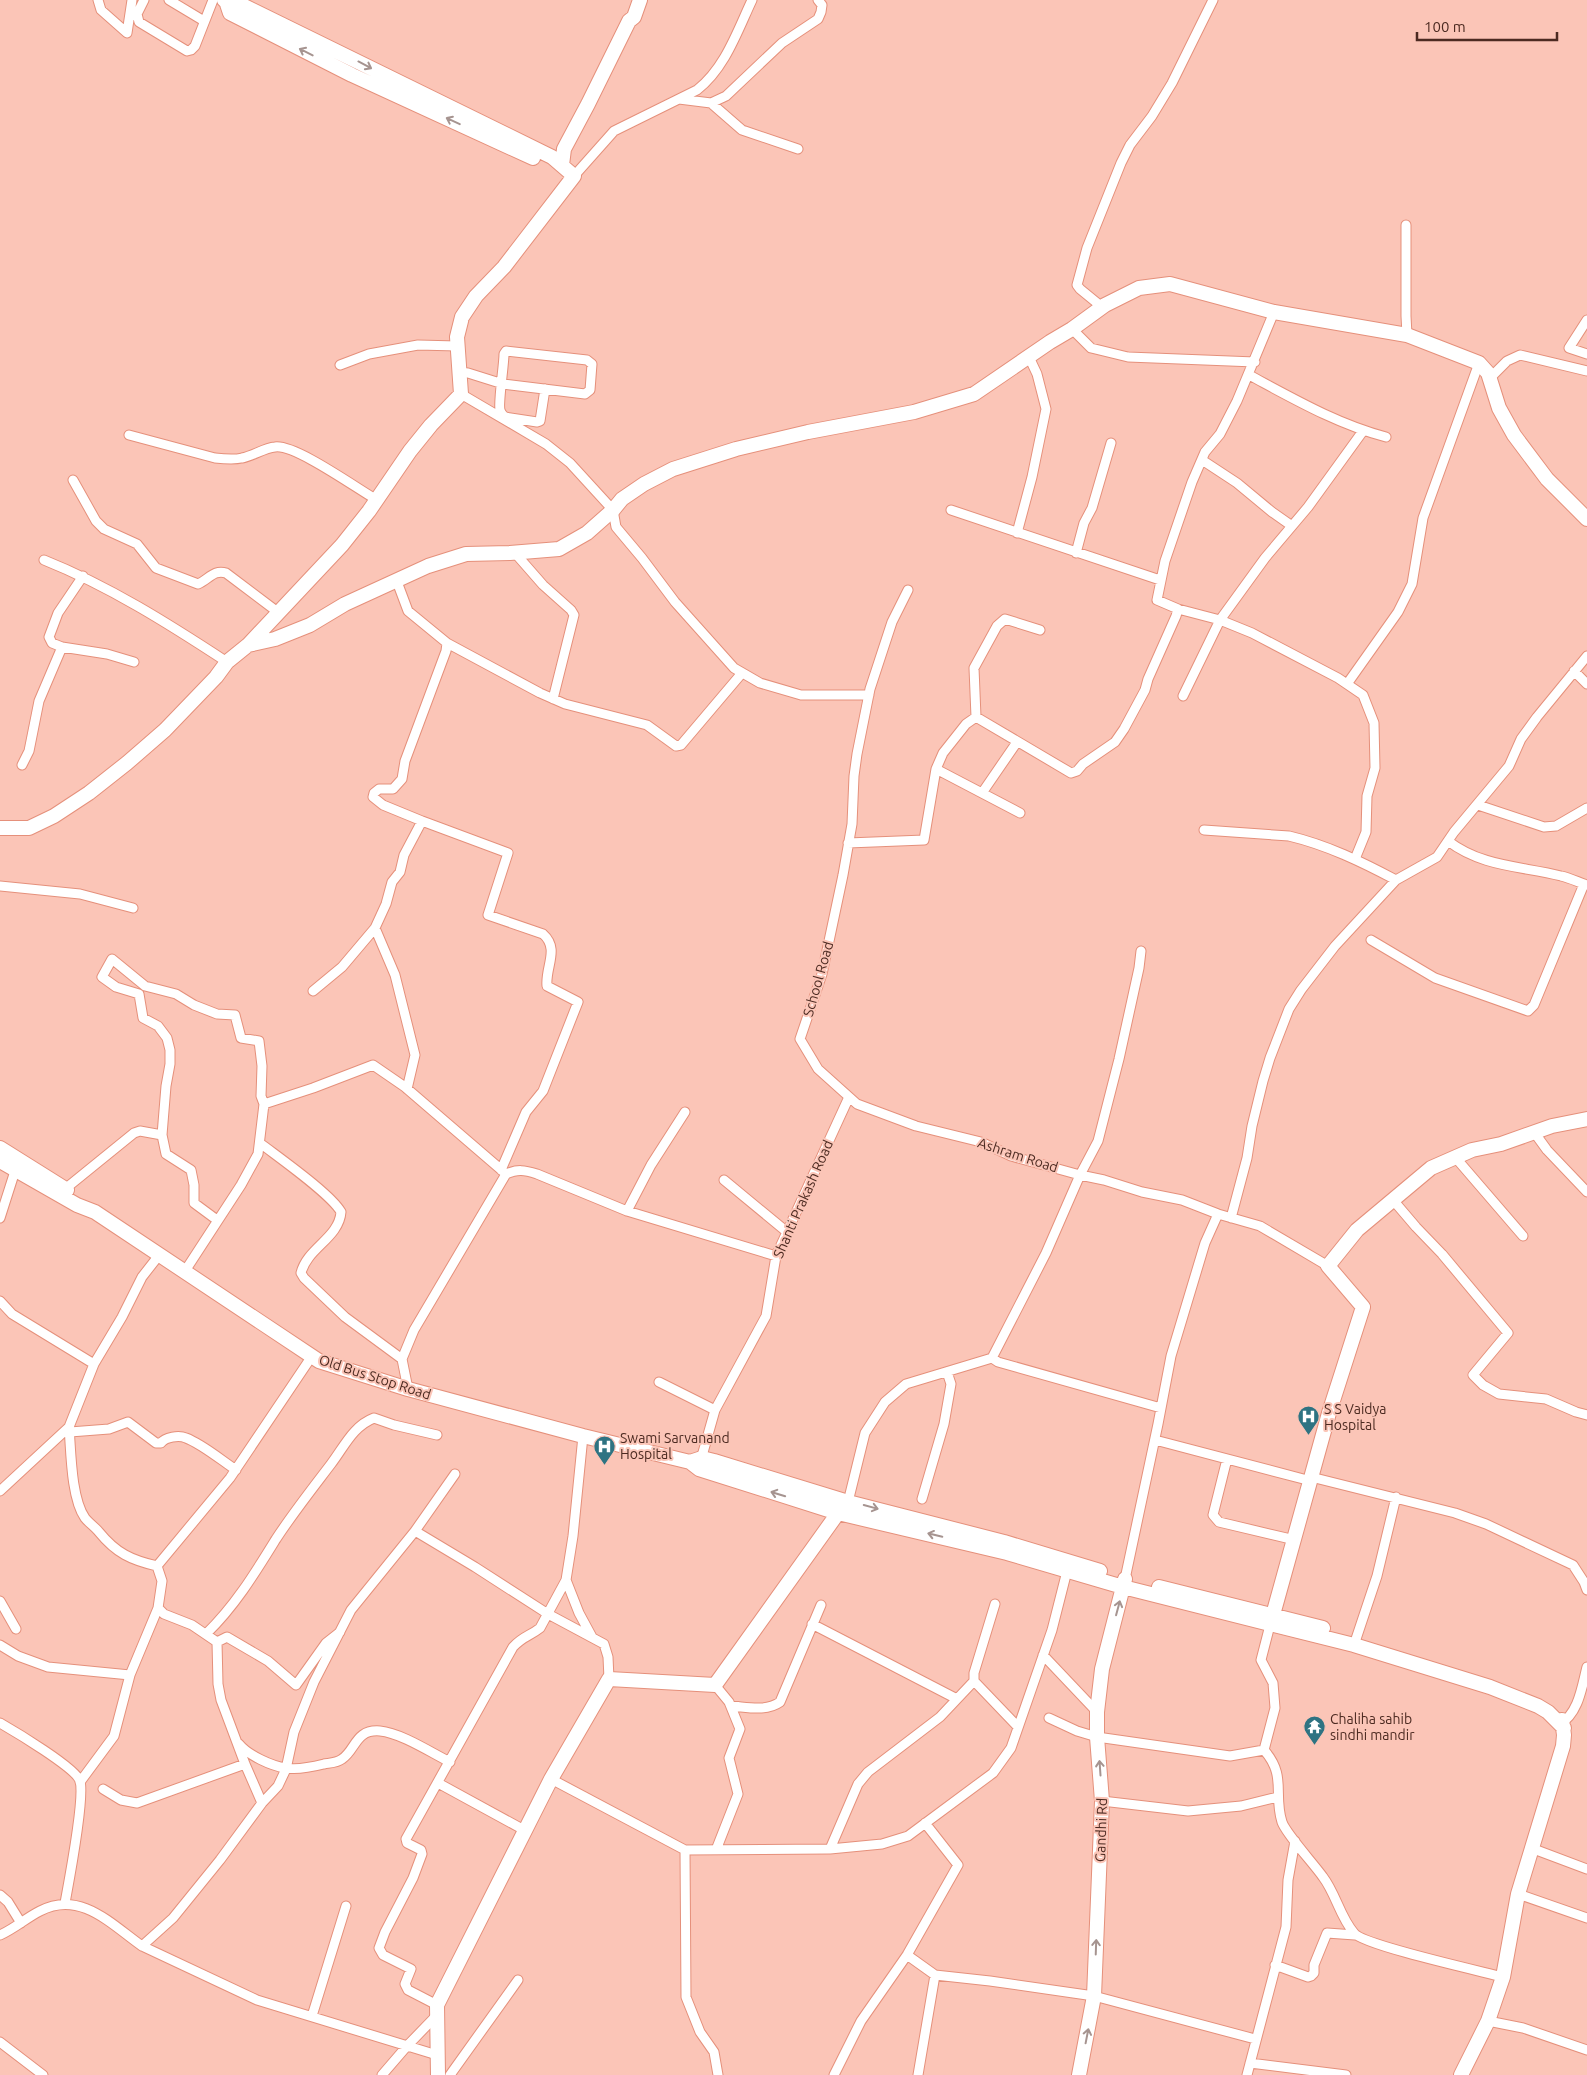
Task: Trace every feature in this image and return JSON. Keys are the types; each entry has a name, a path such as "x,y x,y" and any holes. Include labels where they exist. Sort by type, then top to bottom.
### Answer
{"street":[{"path":"98,0 101,10 127,33 132,0"},
{"path":"144,0 139,9 137,19 187,51 195,46 204,21 221,0 236,2 552,157 574,176"},
{"path":"169,0 204,21"},
{"path":"629,21 628,13 633,0"},
{"path":"562,165 564,149 629,21 634,17 640,0"},
{"path":"461,394 457,337 462,317 476,296 504,267 574,176 614,131 696,90 715,73 733,41 752,0"},
{"path":"678,99 711,103 726,96 782,43 818,19 822,5 818,0"},
{"path":"1102,307 1077,285 1088,248 1121,163 1130,145 1152,116 1172,83 1213,0"},
{"path":"711,103 742,130 798,149"},
{"path":"1406,225 1407,335"},
{"path":"248,645 275,639 310,625 345,604 396,579 466,554 515,553 559,549 587,533 613,510 622,499 644,484 673,469 736,449 808,432 859,424 947,404 974,394 1102,307 1139,288 1170,284 1274,312 1407,335 1479,363 1490,378 1499,408 1514,435 1547,479 1587,519"},
{"path":"1274,312 1255,362 1220,434 1205,452 1182,509 1160,580 1157,600 1178,609 1220,620 1252,633 1347,684 1363,695 1374,722 1374,768 1367,796 1366,832 1355,859"},
{"path":"1587,320 1569,348 1587,354"},
{"path":"1072,329 1091,348 1128,357 1255,362"},
{"path":"340,364 369,354 415,346 457,346"},
{"path":"458,372 468,373 503,384 545,389 585,394 590,390 592,364 587,360 508,350 504,354 503,384 500,406 501,413 505,417 537,422 542,418 545,389"},
{"path":"1490,378 1507,361 1520,355 1587,371"},
{"path":"1017,533 1032,476 1046,409 1038,374 1029,357"},
{"path":"1347,684 1398,612 1412,584 1423,518 1479,363"},
{"path":"1249,375 1326,416 1363,431 1386,437"},
{"path":"461,394 558,452 613,510 616,527 675,602 734,668 760,683 801,695 869,695"},
{"path":"0,828 29,828 54,816 127,763 165,730 216,677 227,662 248,645 342,545 431,425 461,394"},
{"path":"1183,696 1220,620 1265,558 1308,507 1363,431"},
{"path":"129,435 225,459 241,459 273,446 285,446 376,500"},
{"path":"1076,552 1084,522 1092,508 1111,443"},
{"path":"1202,460 1237,483 1292,526"},
{"path":"73,480 96,521 104,529 137,544 156,568 198,584 220,571 226,573 279,613"},
{"path":"950,510 1160,580"},
{"path":"515,553 543,585 571,610 574,616 553,699"},
{"path":"44,560 83,576 227,662"},
{"path":"83,576 58,613 49,637 52,642 62,647 107,654 134,662"},
{"path":"396,579 408,610 447,644 553,699 565,704 647,725 679,746 742,673"},
{"name":"School Road","path":"850,1097 818,1069 800,1039 822,974 852,824 856,754 869,695 892,622 908,590"},
{"path":"976,717 1071,773 1077,771 1083,764 1114,742 1141,698 1178,609"},
{"path":"976,717 974,668 997,626 1005,619 1040,630"},
{"path":"408,1389 402,1359 424,1310 503,1172 526,1112 543,1091 578,1002 547,986 546,980 552,947 544,934 488,915 508,853 422,821 383,805 374,799 374,793 379,789 393,789 402,779 405,761 447,644"},
{"path":"22,765 29,751 38,701 62,647"},
{"path":"1231,1218 1247,1158 1263,1081 1289,1010 1330,952 1396,880 1437,857 1509,766 1521,738 1587,656"},
{"path":"1574,671 1587,684"},
{"path":"848,843 924,840 936,769 943,753 966,724 976,717"},
{"path":"982,793 1016,742"},
{"path":"936,769 1020,813"},
{"path":"1478,805 1544,827 1556,826 1587,808"},
{"path":"313,991 342,968 375,928 386,904 392,882 400,872 404,855 422,821"},
{"path":"1204,830 1289,836 1355,859 1396,880"},
{"path":"1371,940 1435,978 1528,1012 1534,1005 1586,884 1562,876 1481,860 1462,852 1448,841"},
{"path":"0,886 80,894 133,908"},
{"path":"375,928 395,975 415,1055 407,1089"},
{"path":"716,1685 838,1513 848,1502 866,1433 885,1402 906,1384 992,1358 1046,1253 1080,1175 1098,1140 1133,996 1141,951"},
{"path":"185,1271 241,1185 258,1154 264,1104 261,1096 262,1066 259,1041 241,1038 234,1014 217,1014 194,1005 176,994 144,986 112,959 102,977 116,987 140,994 143,1018 158,1026 167,1038 170,1064 166,1086 162,1135 166,1154 191,1170 194,1185 194,1202 217,1220"},
{"path":"264,1104 373,1065 407,1089 503,1172"},
{"name":"Ashram Road","path":"850,1097 857,1104 880,1114 981,1142 1011,1156 1104,1180 1142,1192 1182,1200 1218,1214 1260,1226 1328,1266"},
{"name":"Shanti Prakash Road","path":"697,1463 715,1410 766,1316 776,1256 850,1097"},
{"path":"627,1211 651,1165 685,1112"},
{"path":"1264,1750 1274,1708 1273,1683 1261,1660 1311,1479 1363,1308 1328,1266 1357,1230 1431,1168 1472,1150 1501,1144 1552,1126 1587,1119"},
{"path":"65,1189 134,1133 140,1131 162,1135"},
{"path":"1534,1132 1547,1150 1587,1192"},
{"path":"260,1143 338,1206 341,1212 336,1227 305,1263 301,1273 304,1278 345,1317 402,1359"},
{"name":"Old Bus Stop Road","path":"0,1148 85,1200 95,1212"},
{"path":"1455,1157 1523,1236"},
{"name":"Old Bus Stop Road","path":"0,1161 77,1205 95,1212 319,1361 408,1389 583,1436 697,1463"},
{"path":"503,1172 523,1170 627,1211 776,1256"},
{"path":"0,1218 15,1171"},
{"path":"724,1180 787,1232"},
{"path":"1393,1200 1416,1228 1442,1254 1508,1333 1473,1375 1483,1386 1499,1394 1546,1399 1587,1415"},
{"path":"1124,1583 1171,1356 1205,1243 1218,1214"},
{"path":"157,1566 136,1561 112,1548 85,1518 78,1502 69,1429 94,1364 122,1317 142,1277 160,1254"},
{"path":"0,1301 12,1314 94,1364"},
{"path":"157,1566 236,1470 312,1356"},
{"path":"992,1358 998,1362 1161,1408"},
{"path":"922,1499 944,1424 950,1384 947,1372"},
{"path":"659,1382 715,1410"},
{"path":"206,1634 230,1609 245,1589 300,1505 352,1433 363,1422 374,1418 394,1425 437,1435"},
{"path":"0,1491 69,1429 109,1429 128,1422 156,1443 161,1443 162,1440 169,1438 184,1437 236,1470"},
{"path":"437,2010 408,1990 406,1984 411,1969 383,1955 379,1948 413,1878 422,1854 420,1850 407,1843 406,1839 513,1647 524,1636 540,1628 566,1580 573,1536 583,1436"},
{"path":"1155,1440 1311,1479 1396,1497 1455,1513 1522,1539 1573,1565 1587,1590"},
{"path":"1227,1459 1213,1515 1215,1518 1219,1522 1295,1540"},
{"path":"697,1463 1004,1542 1124,1583"},
{"path":"697,1463 838,1513 1007,1552 1067,1571 1124,1583 1356,1641 1490,1687 1538,1706 1563,1725"},
{"path":"142,1946 172,1918 220,1860 262,1803 278,1786 286,1768 294,1732 314,1682 352,1610 415,1532 455,1474"},
{"path":"1356,1641 1377,1576 1396,1497"},
{"path":"382,2075 437,2010 551,1780 609,1679 608,1657 604,1644 548,1614 475,1567 415,1532"},
{"path":"80,1782 109,1746 114,1736 130,1675 158,1608 162,1582 157,1566"},
{"path":"551,1780 685,1850 830,1849 882,1844 908,1836 994,1773 1011,1748 1052,1630 1067,1571"},
{"path":"566,1580 579,1613 592,1638"},
{"name":"Gandhi Rd","path":"1079,2075 1094,1996 1102,1801 1097,1712 1102,1669 1124,1583"},
{"path":"0,1601 4,1617 16,1629"},
{"path":"830,1849 858,1784 868,1772 940,1717 974,1681 974,1673 995,1604"},
{"path":"730,1706 761,1708 774,1706 780,1702 820,1605"},
{"path":"158,1608 164,1614 192,1625 217,1642"},
{"path":"812,1624 957,1699"},
{"path":"217,1642 227,1638 268,1661 296,1684 326,1643 340,1632"},
{"path":"217,1642 219,1692 245,1764 262,1803"},
{"path":"0,1645 18,1656 48,1667 130,1675"},
{"path":"1043,1655 1097,1712"},
{"path":"1461,2075 1488,2021 1503,1977 1518,1894 1562,1746 1563,1725 1578,1700 1587,1667"},
{"path":"609,1679 716,1685"},
{"path":"974,1681 1018,1727"},
{"path":"716,1685 730,1706 740,1729 729,1758 738,1794 716,1850"},
{"path":"1049,1718 1077,1732 1097,1737 1230,1756 1264,1750"},
{"path":"0,1723 62,1764 77,1776 80,1782 80,1803 65,1903"},
{"path":"236,1740 244,1750 254,1757 286,1768 312,1767 338,1761 345,1757 359,1738 365,1734 379,1731 400,1738 450,1762"},
{"path":"1264,1750 1272,1758 1278,1771 1278,1797 1282,1823 1325,1878 1346,1922 1355,1935"},
{"path":"103,1789 121,1800 137,1803 245,1764"},
{"path":"438,1783 526,1831"},
{"path":"1102,1801 1188,1811 1241,1806 1278,1797"},
{"path":"834,2075 861,2021 907,1955 958,1865 925,1823"},
{"path":"1247,2075 1286,1927 1288,1880 1295,1841"},
{"path":"1531,1848 1587,1869"},
{"path":"685,1850 684,1941 686,1997 700,2032 714,2052 718,2075"},
{"path":"1518,1894 1587,1918"},
{"path":"0,1895 8,1902 21,1923"},
{"path":"0,1935 41,1910 65,1903 83,1906 142,1946 257,2000 437,2055"},
{"path":"312,2016 346,1906"},
{"path":"1275,1965 1311,1976 1327,1933 1355,1935 1376,1944 1503,1977"},
{"path":"907,1955 935,1975 1094,1996 1256,2039"},
{"path":"918,2075 935,1975"},
{"path":"450,2075 518,1980"},
{"path":"437,2010 438,2075"},
{"path":"1488,2021 1523,2028 1587,2050"},
{"path":"0,2042 43,2075"},
{"path":"1250,2063 1346,2075"}],"place":[{"name":"S S Vaidya Hospital","path":"1308,1436"},
{"name":"Swami Sarvanand Hospital","path":"604,1465"},
{"name":"Chaliha sahib sindhi mandir","path":"1314,1746"}]}
